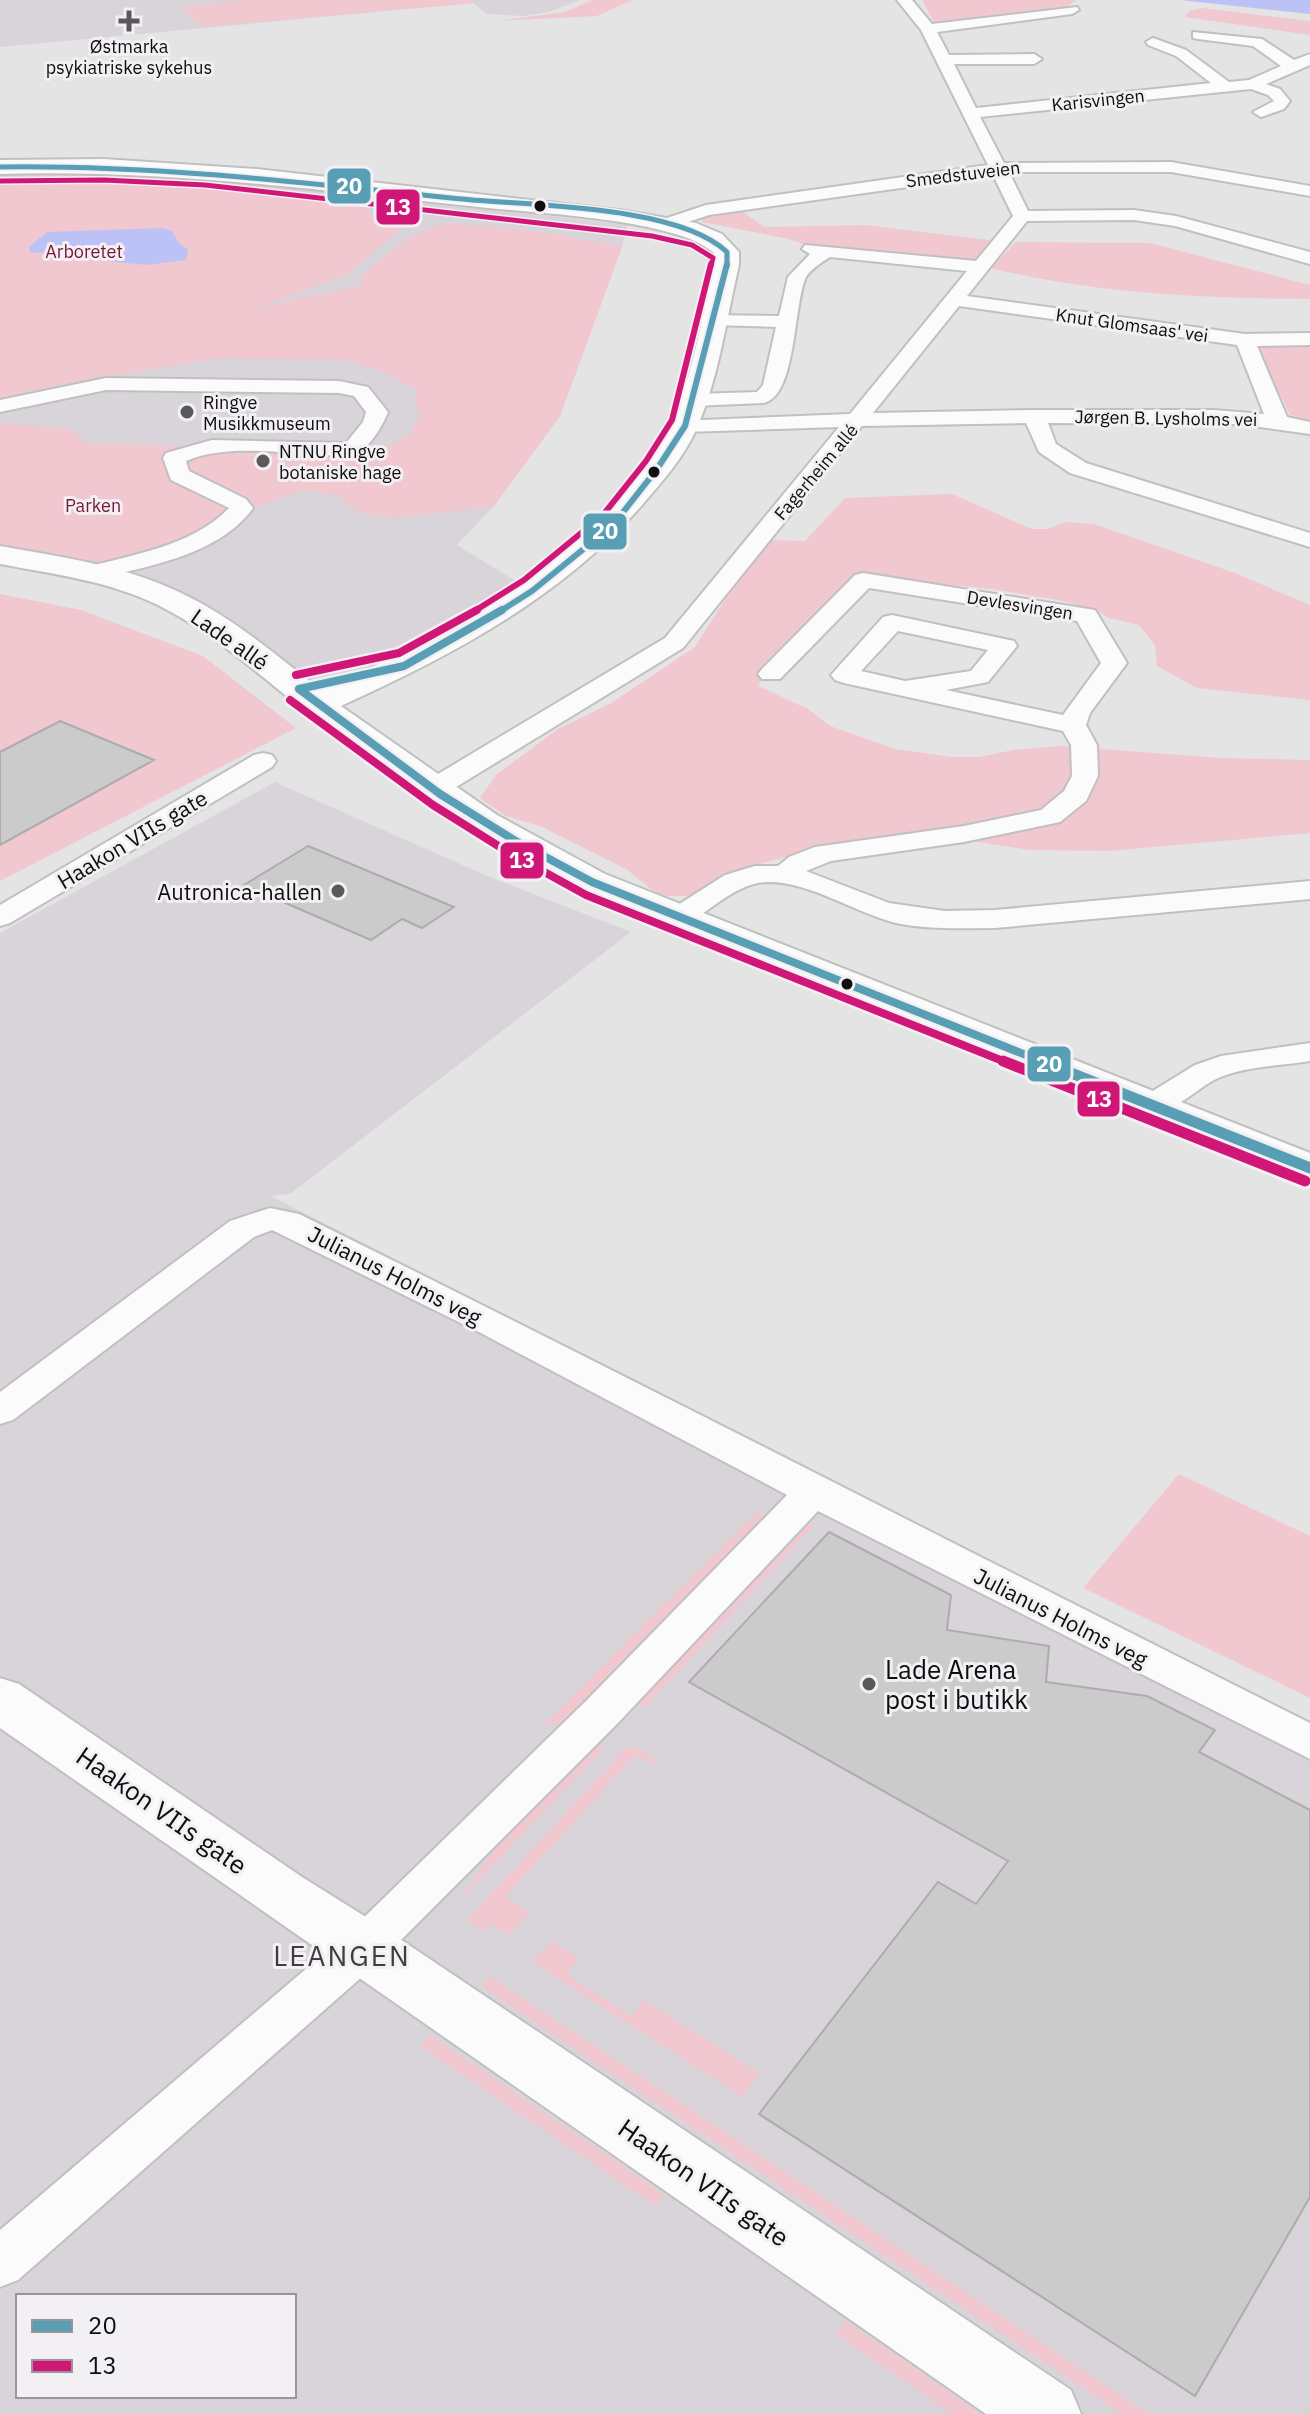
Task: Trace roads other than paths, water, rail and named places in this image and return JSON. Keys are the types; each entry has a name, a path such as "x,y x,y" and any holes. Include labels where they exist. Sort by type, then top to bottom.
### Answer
{"street":[{"path":"904,0 928,29 1022,216 1134,215 1176,221 1310,258"},
{"path":"928,29 1072,10"},
{"path":"1198,35 1257,42 1292,66"},
{"path":"1153,42 1181,53 1226,87"},
{"path":"943,60 1034,59"},
{"name":"Karisvingen","path":"971,113 1252,84 1310,59"},
{"name":"Karisvingen","path":"1252,84 1274,92 1299,92"},
{"path":"1261,112 1278,106 1282,101 1274,92"},
{"path":"0,167 99,164 187,168 667,224 703,233 727,252 727,265 685,426 657,469 613,525 532,591 473,629 404,666 308,696"},
{"name":"Smedstuveien","path":"667,224 706,210 999,167 1171,167 1310,191"},
{"name":"Fagerheim allé","path":"433,789 674,643 1022,216"},
{"path":"693,400 764,397 773,386 797,277 818,251 981,267"},
{"name":"Knut Glomsaas' vei","path":"955,300 1245,340 1310,339"},
{"path":"713,319 788,322"},
{"path":"1245,340 1278,421"},
{"name":"Lade allé","path":"0,406 106,384 198,383 350,389 361,391 377,412 373,423 352,449 211,446 186,450 174,458 179,475 238,504 242,508 232,522 169,551 91,573"},
{"path":"1034,416 1047,447 1078,468 1310,540"},
{"name":"Jørgen B. Lysholms vei","path":"685,426 1034,416 1278,421 1310,428"},
{"name":"Lade allé","path":"0,555 91,573 166,598 212,623 433,789 512,842 554,864 1310,1168"},
{"name":"Devlesvingen","path":"771,674 863,580 1086,615 1114,663 1077,712 1073,725"},
{"path":"787,873 799,863 825,853 964,834 1050,816 1076,795 1085,776 1084,745 1073,725 844,675 892,622 1005,646 979,677 907,688"},
{"name":"Haakon VIIs gate","path":"0,917 263,761"},
{"path":"680,916 749,876 787,873 896,914 944,920 995,919 1310,890"},
{"path":"1154,1104 1206,1072 1232,1063 1310,1052"},
{"name":"Julianus Holms veg","path":"0,1411 242,1229 270,1219 287,1222 1310,1742"},
{"path":"0,2263 364,1947 602,1712 814,1491"},
{"name":"Haakon VIIs gate","path":"0,1699 281,1894 364,1947 1046,2414"}],"water":[{"path":"1180,0 1310,0 1310,14"},
{"path":"164,228 172,231 188,250 186,260 147,265 79,258 69,251 30,253 29,247 47,232"}],"place":[{"name":"Østmarka psykiatriske sykehus","path":"129,21"},
{"name":"Ringve Musikkmuseum","path":"187,412"},
{"name":"NTNU Ringve botaniske hage","path":"263,461"},
{"name":"Autronica-hallen","path":"338,891"},
{"name":"Lade Arena post i butikk","path":"869,1684"}],"district":[{"name":"LEANGEN","path":"342,1955"}],"park label":[{"name":"Arboretet","path":"84,251"},
{"name":"Parken","path":"93,505"}]}
